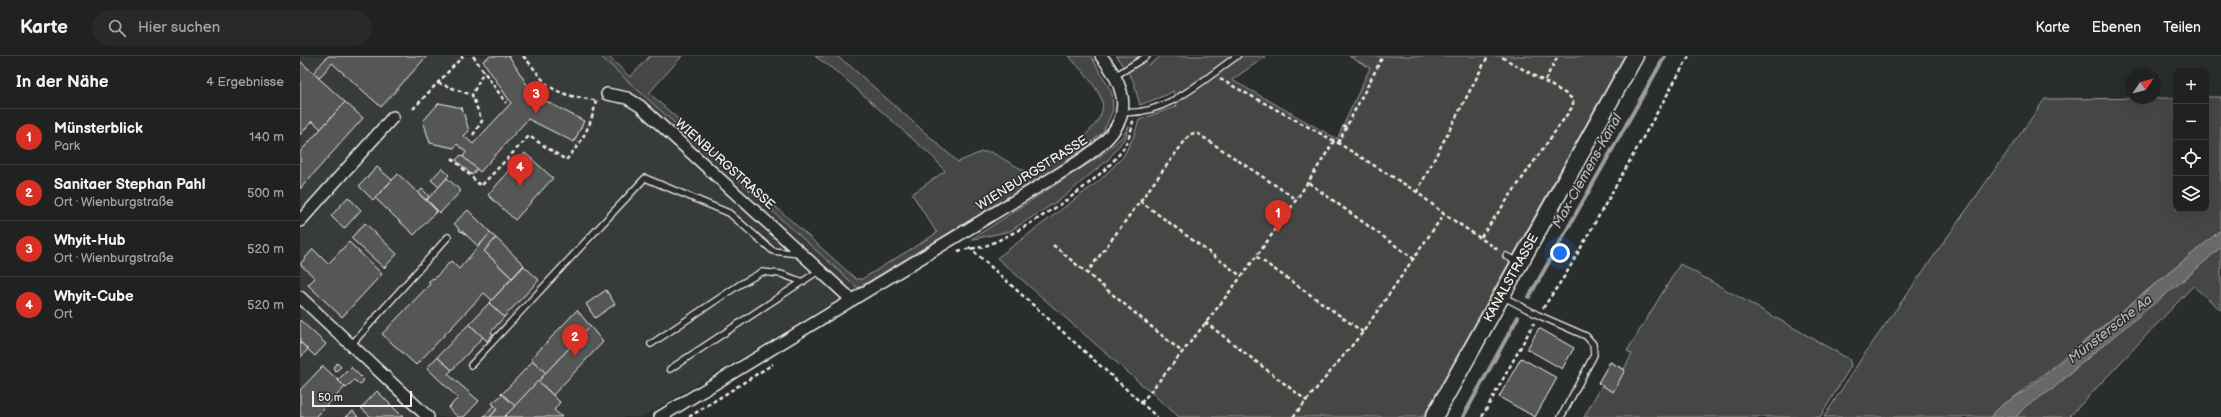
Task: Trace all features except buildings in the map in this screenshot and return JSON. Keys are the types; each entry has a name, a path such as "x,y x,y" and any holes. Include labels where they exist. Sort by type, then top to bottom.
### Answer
{"main road":[{"name":"KANALSTRASSE","path":"1434,417 1502,296 1513,260 1635,56"}],"street":[{"path":"1101,56 1115,76 1122,94 1122,112"},
{"name":"WIENBURGSTRASSE","path":"602,95 627,98 640,106 852,300"},
{"name":"WIENBURGSTRASSE","path":"660,417 1079,162 1112,135 1122,112"},
{"path":"300,221 393,117"},
{"path":"300,298 428,417"}],"lane":[{"path":"1115,76 1147,56"},
{"path":"1122,112 1142,113 1169,103 1237,56"},
{"path":"471,365 645,178 729,213 773,252 803,255"},
{"path":"351,345 448,237"},
{"path":"670,369 820,270"},
{"path":"652,344 739,285 762,272 781,274 803,282"},
{"path":"1502,296 1538,315 1586,336 1593,344 1594,355 1561,417"}],"path":[{"path":"414,110 463,56"},
{"path":"473,56 506,103"},
{"path":"523,56 532,65 544,82 559,93 596,100"},
{"path":"1338,143 1383,56"},
{"path":"1417,192 1488,56"},
{"path":"1481,237 1573,106 1573,100 1568,95 1545,80 1500,56"},
{"path":"1545,80 1558,56"},
{"path":"1482,417 1538,315 1566,274 1689,56"},
{"path":"474,135 482,121 472,95 484,71"},
{"path":"1212,74 1338,143 1417,192 1444,214 1481,237 1513,260"},
{"path":"438,83 472,95"},
{"path":"452,158 481,186 529,136 566,160 577,147 594,116 596,100 602,95"},
{"path":"1134,113 1131,131 1120,153 1089,182 1023,227 983,246 969,247 1157,417"},
{"path":"1086,274 1190,134 1197,133 1296,199"},
{"path":"1141,402 1241,276 1258,257 1309,182 1334,141"},
{"path":"1309,182 1414,259"},
{"path":"1140,201 1241,276"},
{"path":"1293,417 1363,332 1444,214"},
{"path":"1053,245 1086,274 1182,352"},
{"path":"1258,257 1363,332"},
{"path":"1205,322 1307,401"}],"shaded area":[{"path":"300,56 600,56 858,288 642,417 300,417"},
{"path":"600,56 608,56 630,77 650,56 682,56 649,93 856,279 862,279 937,233 912,194 945,171 934,158 842,76 815,56 836,56 849,65 958,162 981,152 991,152 1028,173 1077,142 1089,131 1098,121 1102,109 1101,98 1091,81 1069,56 1091,56 1112,93 1113,110 1103,132 1086,147 1059,166 858,288"},
{"path":"1116,56 1140,56 1149,65 1161,56 1266,56 1232,80 1337,139 1370,68 1349,56 1624,56 1423,417 1179,417 997,258 1099,181 1123,157 1134,136 1139,120 1177,106 1173,91 1140,105 1133,80"},
{"path":"2209,97 2221,97 2221,230 1990,417 1824,417 1861,359 2045,99 2125,98 2125,104 2161,104 2161,98 2173,98 2173,212 2209,212"},
{"path":"1129,126 1125,138 1108,160 1061,199 1010,231 970,240 1103,154 1122,137"},
{"path":"2221,247 2221,310 2193,286 2069,417 2016,417 2025,406 2057,385 2125,326 2186,278"},
{"path":"1680,264 1849,359 1851,366 1820,417 1584,417 1602,385 1598,383 1610,362 1624,369 1632,354 1627,351"}],"water":[{"name":"Münstersche Aa","path":"2221,230 2221,247 2186,278 2077,366 2053,389 2026,406 2016,417 1990,417 2003,404 2025,391"}],"waterway":[{"name":"Max-Clemens-Kanal","path":"1529,297 1665,56"},
{"name":"Max-Clemens-Kanal","path":"1463,417 1518,317"}],"place":[{"name":"Whyit-Hub","path":"536,114"},
{"name":"Whyit-Cube","path":"520,187"},
{"name":"Münsterblick","path":"1278,233"},
{"name":"Sanitaer Stephan Pahl","path":"575,357"}]}
